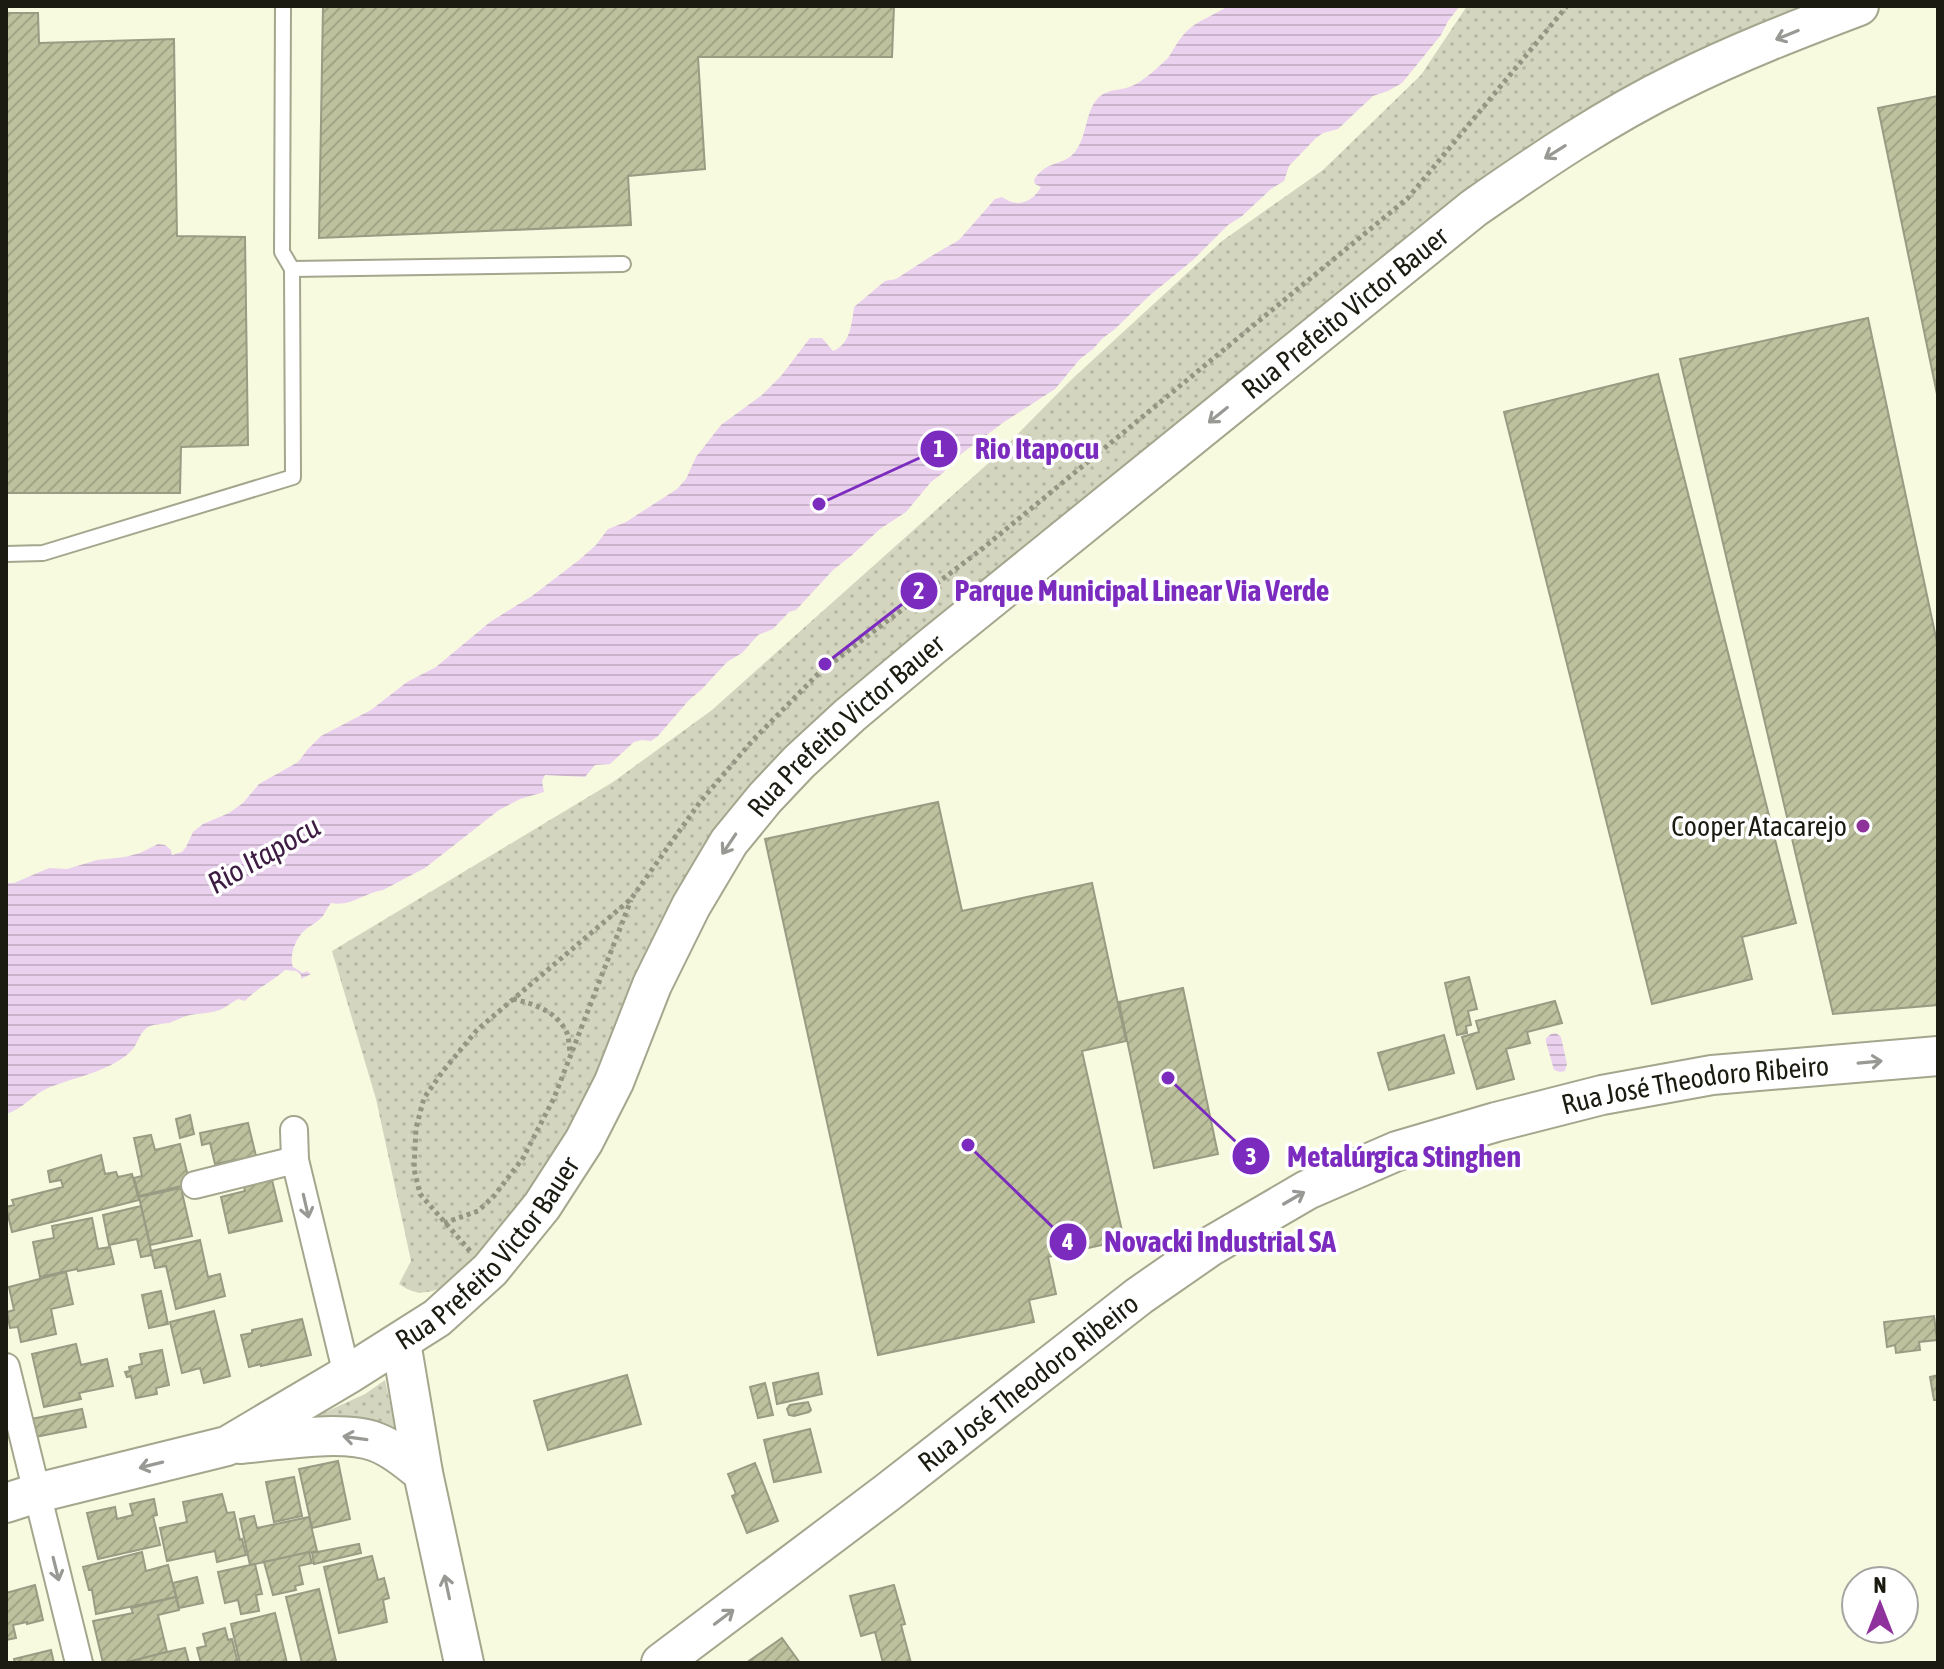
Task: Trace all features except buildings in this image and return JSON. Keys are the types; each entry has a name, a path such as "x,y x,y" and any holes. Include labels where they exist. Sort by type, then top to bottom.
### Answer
{"main road":[{"name":"Rua Prefeito Victor Bauer","path":"22,1498 227,1446 437,1318 490,1270 542,1206 584,1141 614,1082 652,985 691,906 729,842 809,752 930,648 1474,208 1597,126 1678,82 1859,6"},
{"name":"Rua José Theodoro Ribeiro","path":"661,1663 875,1502 1139,1296 1211,1246 1307,1190 1397,1151 1602,1095 1712,1075 1938,1056"},
{"path":"401,1342 423,1473 462,1663"},
{"path":"227,1446 349,1436 375,1442 396,1452 423,1473"}],"street":[{"path":"294,1130 295,1160 347,1375"},
{"path":"195,1185 295,1160"},
{"path":"6,1367 22,1498 79,1663"}],"lane":[{"path":"6,554 43,553 293,477 292,269 282,252 283,6"},
{"path":"292,269 623,264"}],"path":[{"path":"444,1223 478,1211 494,1196 523,1158 554,1098 631,899"},
{"path":"512,999 533,1004 553,1015 567,1033 570,1053"}],"green space":[{"path":"1467,6 1806,6 1667,70 795,743 572,1131 530,1193 471,1265 449,1284 419,1293 399,1284 411,1261 376,1099 332,951 613,782 712,710 992,460 1071,380 1222,241 1323,170 1421,75"},
{"path":"385,1380 396,1430 310,1419 365,1394"}],"water":[{"path":"1228,6 1460,6 1402,83 1373,96 1338,129 1316,138 1289,166 1284,181 1228,225 1193,260 1149,296 1080,359 1055,389 953,460 906,512 880,529 833,570 796,610 789,612 773,629 758,635 742,653 727,662 658,736 651,741 634,742 610,764 595,765 585,777 545,775 542,781 544,792 520,799 499,810 425,868 383,890 345,903 331,903 322,917 301,934 294,948 293,967 311,974 301,979 296,971 285,970 245,1001 238,999 218,1011 150,1026 132,1050 119,1060 48,1088 6,1114 6,883 14,883 49,868 67,869 97,860 125,857 158,844 165,845 172,855 182,852 193,832 203,824 229,813 243,803 259,784 298,762 321,736 371,710 407,682 436,667 490,622 532,596 579,560 608,529 626,522 677,489 686,479 696,457 721,425 762,395 810,338 822,338 833,351 839,348 849,333 854,307 885,281 896,279 959,240 995,199 1002,197 1019,203 1033,197 1041,187 1034,180 1039,174 1070,157 1078,147 1099,97 1142,80 1168,58 1190,28"},
{"path":"1556,1033 1561,1037 1567,1064 1565,1071 1560,1072 1554,1070 1546,1042 1546,1038"}],"place":[{"name":"Rio Itapocu","path":"819,504"},
{"name":"Parque Municipal Linear Via Verde","path":"825,664"},
{"name":"Cooper Atacarejo","path":"1863,826"},
{"name":"Metalúrgica Stinghen","path":"1168,1078"},
{"name":"Novacki Industrial SA","path":"968,1145"}]}
